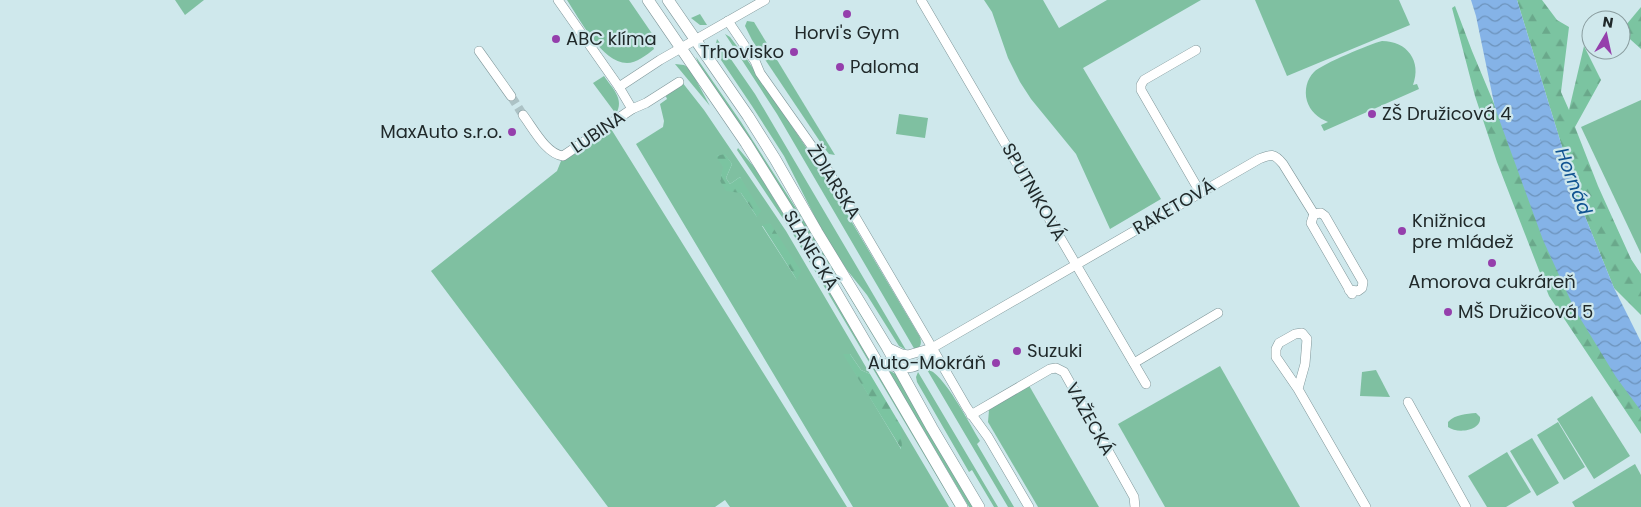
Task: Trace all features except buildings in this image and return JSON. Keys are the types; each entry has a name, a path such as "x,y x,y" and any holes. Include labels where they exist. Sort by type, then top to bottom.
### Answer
{"main road":[{"name":"SLANECKÁ","path":"648,0 751,151 962,507"},
{"name":"SLANECKÁ","path":"668,0 775,159 817,232 888,347 979,507"}],"street":[{"name":"LUBINA","path":"558,0 619,87 632,109"},
{"name":"LUBINA","path":"619,87 765,0"},
{"name":"SPUTNIKOVÁ","path":"921,0 1146,384"},
{"name":"ŽDIARSKA","path":"728,21 765,79 823,162 932,348"},
{"path":"1196,50 1144,80 1141,90 1200,192"},
{"path":"479,51 510,96"},
{"name":"LUBINA","path":"523,114 548,149 556,155 563,156 632,109 646,104 679,82"},
{"name":"RAKETOVÁ","path":"888,347 908,355 932,348 1269,154 1277,157 1283,164 1314,214"},
{"name":"RAKETOVÁ","path":"1320,213 1325,216 1363,282 1362,288 1358,291 1352,293 1311,223 1314,214 1320,213"},
{"path":"1134,363 1218,313"},
{"path":"1298,388 1304,364 1307,339 1302,334 1295,334 1279,343 1276,349 1276,357 1298,388 1366,507"},
{"name":"RAKETOVÁ","path":"912,390 912,374 932,348"},
{"path":"932,348 971,415 988,437 1029,507"},
{"path":"876,360 899,368 908,368 932,362 942,367"},
{"name":"VAŽECKÁ","path":"971,415 1050,369 1060,369 1064,372 1134,497 1135,507"},
{"path":"1408,402 1466,507"}],"green space":[{"path":"175,0 204,0 185,15"},
{"path":"567,0 629,0 653,35 654,49 634,62 618,61 609,56 592,38"},
{"path":"984,0 1043,0 1059,28 1107,0 1201,0 1083,68 1161,199 1110,229 1076,154 1031,99 1020,82 1008,58 992,12"},
{"path":"1255,0 1399,0 1410,25 1287,76"},
{"path":"1517,0 1542,0 1557,20 1569,27 1561,92 1569,110 1581,59 1591,60 1601,80 1575,127 1598,186 1631,259 1641,274 1641,315 1614,288 1578,199"},
{"path":"1455,6 1544,223 1641,407 1641,434 1549,296 1497,162 1475,96 1452,8"},
{"path":"1641,7 1641,49 1631,40 1631,19"},
{"path":"700,14 707,25 700,25 691,18"},
{"path":"747,21 754,22 835,155 829,154 825,149 752,40 745,26"},
{"path":"725,34 730,37 746,58 818,165 920,337 919,348 915,350 777,114"},
{"path":"717,39 755,94 906,350 899,346 867,295 847,270 824,235 784,156 717,54 715,48"},
{"path":"1382,41 1399,44 1410,54 1415,68 1413,85 1417,84 1419,89 1324,131 1321,125 1328,122 1315,114 1307,101 1306,89 1310,78 1314,72 1326,64"},
{"path":"696,57 741,122 845,285 884,354 843,286 698,63"},
{"path":"675,64 684,65 690,69 710,106"},
{"path":"604,76 614,89 618,99 619,103 616,114 593,83"},
{"path":"682,82 704,110 786,231 870,374 861,370 850,354 844,354 901,449 901,426 949,507 853,507 636,144 663,127 664,121 660,104 667,99 665,94","holes":["725,155 732,164 726,178 730,184 740,177 757,217 741,193 720,181 724,167 717,156","770,224 797,280 762,226"]},
{"path":"1641,100 1641,254 1581,127"},
{"path":"899,114 928,118 925,138 896,134"},
{"path":"608,124 847,507 730,507 725,500 715,507 608,507 431,271 557,171 563,156"},
{"path":"738,148 755,168 792,228 957,507 955,507 790,229 737,150"},
{"path":"725,154 732,164 726,178 730,184 740,177 761,211 757,217 741,193 726,191 720,181 723,167 716,156"},
{"path":"770,223 801,271 797,280 762,225"},
{"path":"843,354 850,354 861,370 870,374 901,426 902,450"},
{"path":"1220,366 1300,507 1165,507 1118,424"},
{"path":"926,368 941,379 956,400 980,441 977,444 1014,507 1008,507"},
{"path":"1376,370 1390,397 1360,396 1362,372"},
{"path":"890,371 896,374 973,507 969,507"},
{"path":"918,372 998,507 994,507 972,470 969,472 917,382"},
{"path":"1027,382 1099,507 1038,507 988,422 989,410"},
{"path":"1592,396 1630,456 1594,479 1557,419"},
{"path":"1476,413 1480,417 1480,422 1473,428 1463,431 1448,427 1448,422 1454,417"},
{"path":"1558,422 1585,467 1564,480 1537,435"},
{"path":"1532,438 1559,483 1537,496 1510,451"},
{"path":"1507,452 1531,492 1506,507 1487,507 1468,476"},
{"path":"1635,464 1641,475 1641,507 1575,507 1572,502"}],"water":[{"path":"1471,0 1517,0 1578,199 1614,288 1641,342 1641,411 1616,377 1575,310 1543,240 1495,108"}],"tunnel":[{"path":"511,96 523,115"}],"place":[{"name":"Horvi's Gym","path":"847,14"},
{"name":"ABC klíma","path":"556,39"},
{"name":"Trhovisko","path":"794,52"},
{"name":"Paloma","path":"840,67"},
{"name":"ZŠ Družicová 4","path":"1372,114"},
{"name":"MaxAuto s.r.o.","path":"512,132"},
{"name":"Knižnica pre mládež","path":"1402,231"},
{"name":"Amorova cukráreň","path":"1492,263"},
{"name":"MŠ Družicová 5","path":"1448,312"},
{"name":"Suzuki","path":"1017,351"},
{"name":"Auto-Mokráň","path":"996,363"}],"water label":[{"name":"Hornád","path":"1574,181"}]}
